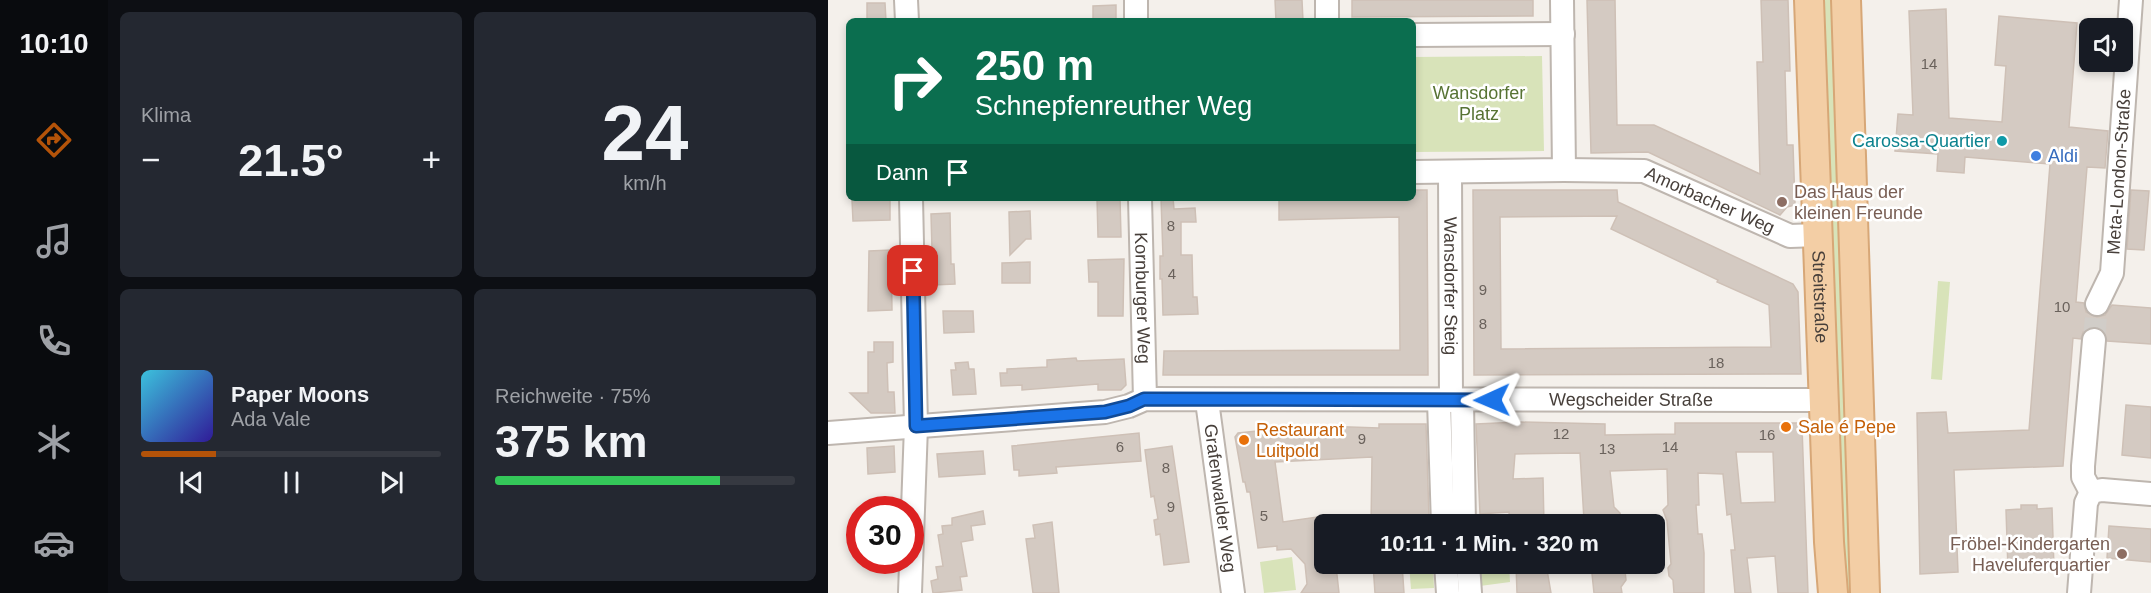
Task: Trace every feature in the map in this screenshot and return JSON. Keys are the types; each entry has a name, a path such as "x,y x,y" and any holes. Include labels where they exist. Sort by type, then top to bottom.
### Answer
{"main road":[{"name":"Streitstraße","path":"1809,0 1823,400 1833,593"},
{"name":"Streitstraße","path":"1846,0 1865,593"}],"street":[{"path":"906,0 907,18"},
{"path":"1136,0 1136,18"},
{"path":"1326,0 1327,18"},
{"path":"1416,172 1564,171 1562,0"},
{"path":"2131,0 2151,2"},
{"name":"Meta-London-Straße","path":"2097,304 2112,273 2131,0"},
{"path":"1416,35 1563,34"},
{"name":"Amorbacher Weg","path":"1564,171 1644,171 1790,236 1818,235"},
{"name":"Wansdorfer Steig","path":"1444,514 1450,401 1450,172"},
{"path":"910,593 916,426 911,201"},
{"name":"Kornburger Weg","path":"1140,201 1144,399"},
{"path":"2091,492 2083,477 2083,466 2094,340"},
{"name":"Wegscheider Straße","path":"828,433 1105,412 1129,406 1144,399 1185,398 1207,401 1823,400"},
{"name":"Grafenwalder Weg","path":"1207,401 1233,593"},
{"name":"Wansdorfer Steig","path":"1450,401 1463,514"},
{"path":"2091,492 2102,490 2151,494"},
{"path":"2079,593 2086,502 2091,492"},
{"path":"1447,574 1448,593"},
{"path":"1469,574 1470,593"}],"green space":[{"path":"1818,0 1836,0 1856,593 1844,593"},
{"name":"Wansdorfer Platz","path":"1542,56 1544,151 1416,152 1416,57"},
{"path":"1938,281 1950,282 1942,380 1931,379"},
{"path":"1292,557 1296,590 1264,593 1260,562"},
{"path":"1410,574 1433,574 1434,588 1411,589"},
{"path":"1478,574 1510,574 1510,582 1480,586"}],"building":[{"path":"1275,0 1302,0 1303,18 1276,18"},
{"path":"1352,0 1533,0 1533,16 1352,17"},
{"path":"1587,0 1615,0 1617,125 1654,125 1760,174 1757,62 1763,62 1761,0 1788,0 1790,71 1785,71 1787,145 1793,145 1795,205 1787,207 1780,215 1648,152 1591,153"},
{"path":"867,3 885,3 886,18 867,18"},
{"path":"1116,5 1116,18 1093,18 1093,6"},
{"path":"1946,9 1949,118 2002,122 2006,66 1995,65 1999,16 2077,23 2069,127 2108,131 2105,168 2087,167 2076,302 2084,303 2086,312 2097,317 2105,315 2112,305 2151,308 2151,344 2107,341 2102,329 2095,327 2083,332 2081,339 2073,338 2063,466 1954,470 1958,572 1920,574 1917,413 1946,412 1948,433 2029,430 2050,164 1965,157 1964,173 1937,171 1938,154 1895,151 1898,114 1913,115 1909,11"},
{"path":"1416,190 1427,190 1428,375 1163,375 1164,351 1400,350 1399,217 1279,220 1279,201 1416,201"},
{"path":"1473,190 1617,190 1618,202 1793,284 1798,292 1801,374 1474,375","holes":["1617,216 1611,229 1718,280 1717,282 1769,305 1771,347 1501,349 1500,217"]},
{"path":"2131,190 2149,191 2144,250 2127,249"},
{"path":"852,201 890,201 890,220 853,221"},
{"path":"1097,201 1120,201 1121,237 1098,237"},
{"path":"1161,201 1173,201 1174,209 1195,208 1196,222 1181,222 1181,255 1192,255 1193,297 1197,297 1198,314 1163,315 1160,256 1163,256"},
{"path":"1030,211 1031,239 1026,239 1010,255 1009,212"},
{"path":"950,213 951,264 954,264 955,284 933,285 931,214"},
{"path":"891,250 892,310 868,311 869,251"},
{"path":"1124,259 1123,316 1098,316 1098,282 1089,282 1088,260"},
{"path":"1030,262 1030,283 1002,283 1002,263"},
{"path":"943,311 973,311 974,332 944,333"},
{"path":"874,342 893,342 893,362 887,363 888,392 894,392 895,413 871,413 850,393 868,393 868,352 874,352"},
{"path":"1076,358 1077,361 1124,359 1126,385 1121,390 1098,390 1098,384 1022,390 1022,385 1001,386 1000,373 1007,373 1007,369 1047,367 1047,360"},
{"path":"968,362 969,369 974,369 976,394 953,395 951,370 956,370 955,363"},
{"path":"2126,405 2151,407 2151,458 2122,455"},
{"path":"1520,422 1605,424 1605,435 1675,434 1675,423 1799,423 1802,427 1808,593 1778,593 1775,556 1747,558 1751,593 1735,593 1731,550 1735,550 1731,514 1727,515 1723,474 1698,473 1699,505 1696,505 1698,534 1702,534 1704,553 1704,593 1674,593 1673,580 1669,576 1668,568 1671,564 1667,521 1663,510 1668,505 1667,469 1610,471 1614,507 1620,514 1584,514 1580,453 1515,454 1513,479 1543,478 1544,514 1509,514 1509,512 1480,514 1476,424","holes":["1736,452 1773,452 1775,502 1741,503"]},
{"path":"1379,424 1426,424 1429,514 1371,514 1372,457 1275,462 1283,522 1314,517 1314,574 1337,575 1339,593 1301,593 1307,584 1305,564 1291,549 1277,550 1277,546 1258,548 1250,492 1247,492 1245,482 1243,482 1235,437 1238,433 1287,428 1288,431 1323,429 1322,426 1379,428"},
{"path":"1139,433 1141,461 1056,467 1057,473 1019,476 1019,470 1014,470 1012,446"},
{"path":"894,446 895,472 868,474 867,448"},
{"path":"1172,446 1189,562 1164,565 1160,534 1156,535 1154,520 1158,519 1154,496 1151,497 1145,450"},
{"path":"983,451 985,474 939,477 937,454"},
{"path":"2021,505 2037,505 2037,509 2052,508 2054,568 2008,570 2006,510 2021,509"},
{"path":"983,511 985,524 971,526 973,540 961,542 967,576 960,577 962,590 933,593 931,581 938,579 936,567 943,566 938,535 943,534 942,526 952,525 952,518"},
{"path":"1052,522 1059,593 1033,593 1026,539 1035,538 1033,525"},
{"path":"2109,526 2151,529 2151,562 2107,558"},
{"path":"1374,574 1403,574 1404,593 1375,593"},
{"path":"1516,574 1548,574 1551,593 1517,593"},
{"path":"1592,574 1625,574 1626,580 1621,587 1622,593 1594,593"}],"tunnel":[{"path":"2094,340 2097,304"}],"place":[{"name":"Carossa-Quartier","path":"2002,141"},
{"name":"Aldi","path":"2036,156"},
{"name":"Das Haus der kleinen Freunde","path":"1782,202"},
{"name":"Sale é Pepe","path":"1786,427"},
{"name":"Restaurant Luitpold","path":"1244,440"},
{"name":"Fröbel-Kindergarten Haveluferquartier","path":"2122,554"}],"route":[{"path":"913,271 916,426 1105,412 1129,406 1144,399 1185,398 1207,401 1492,400"}]}
